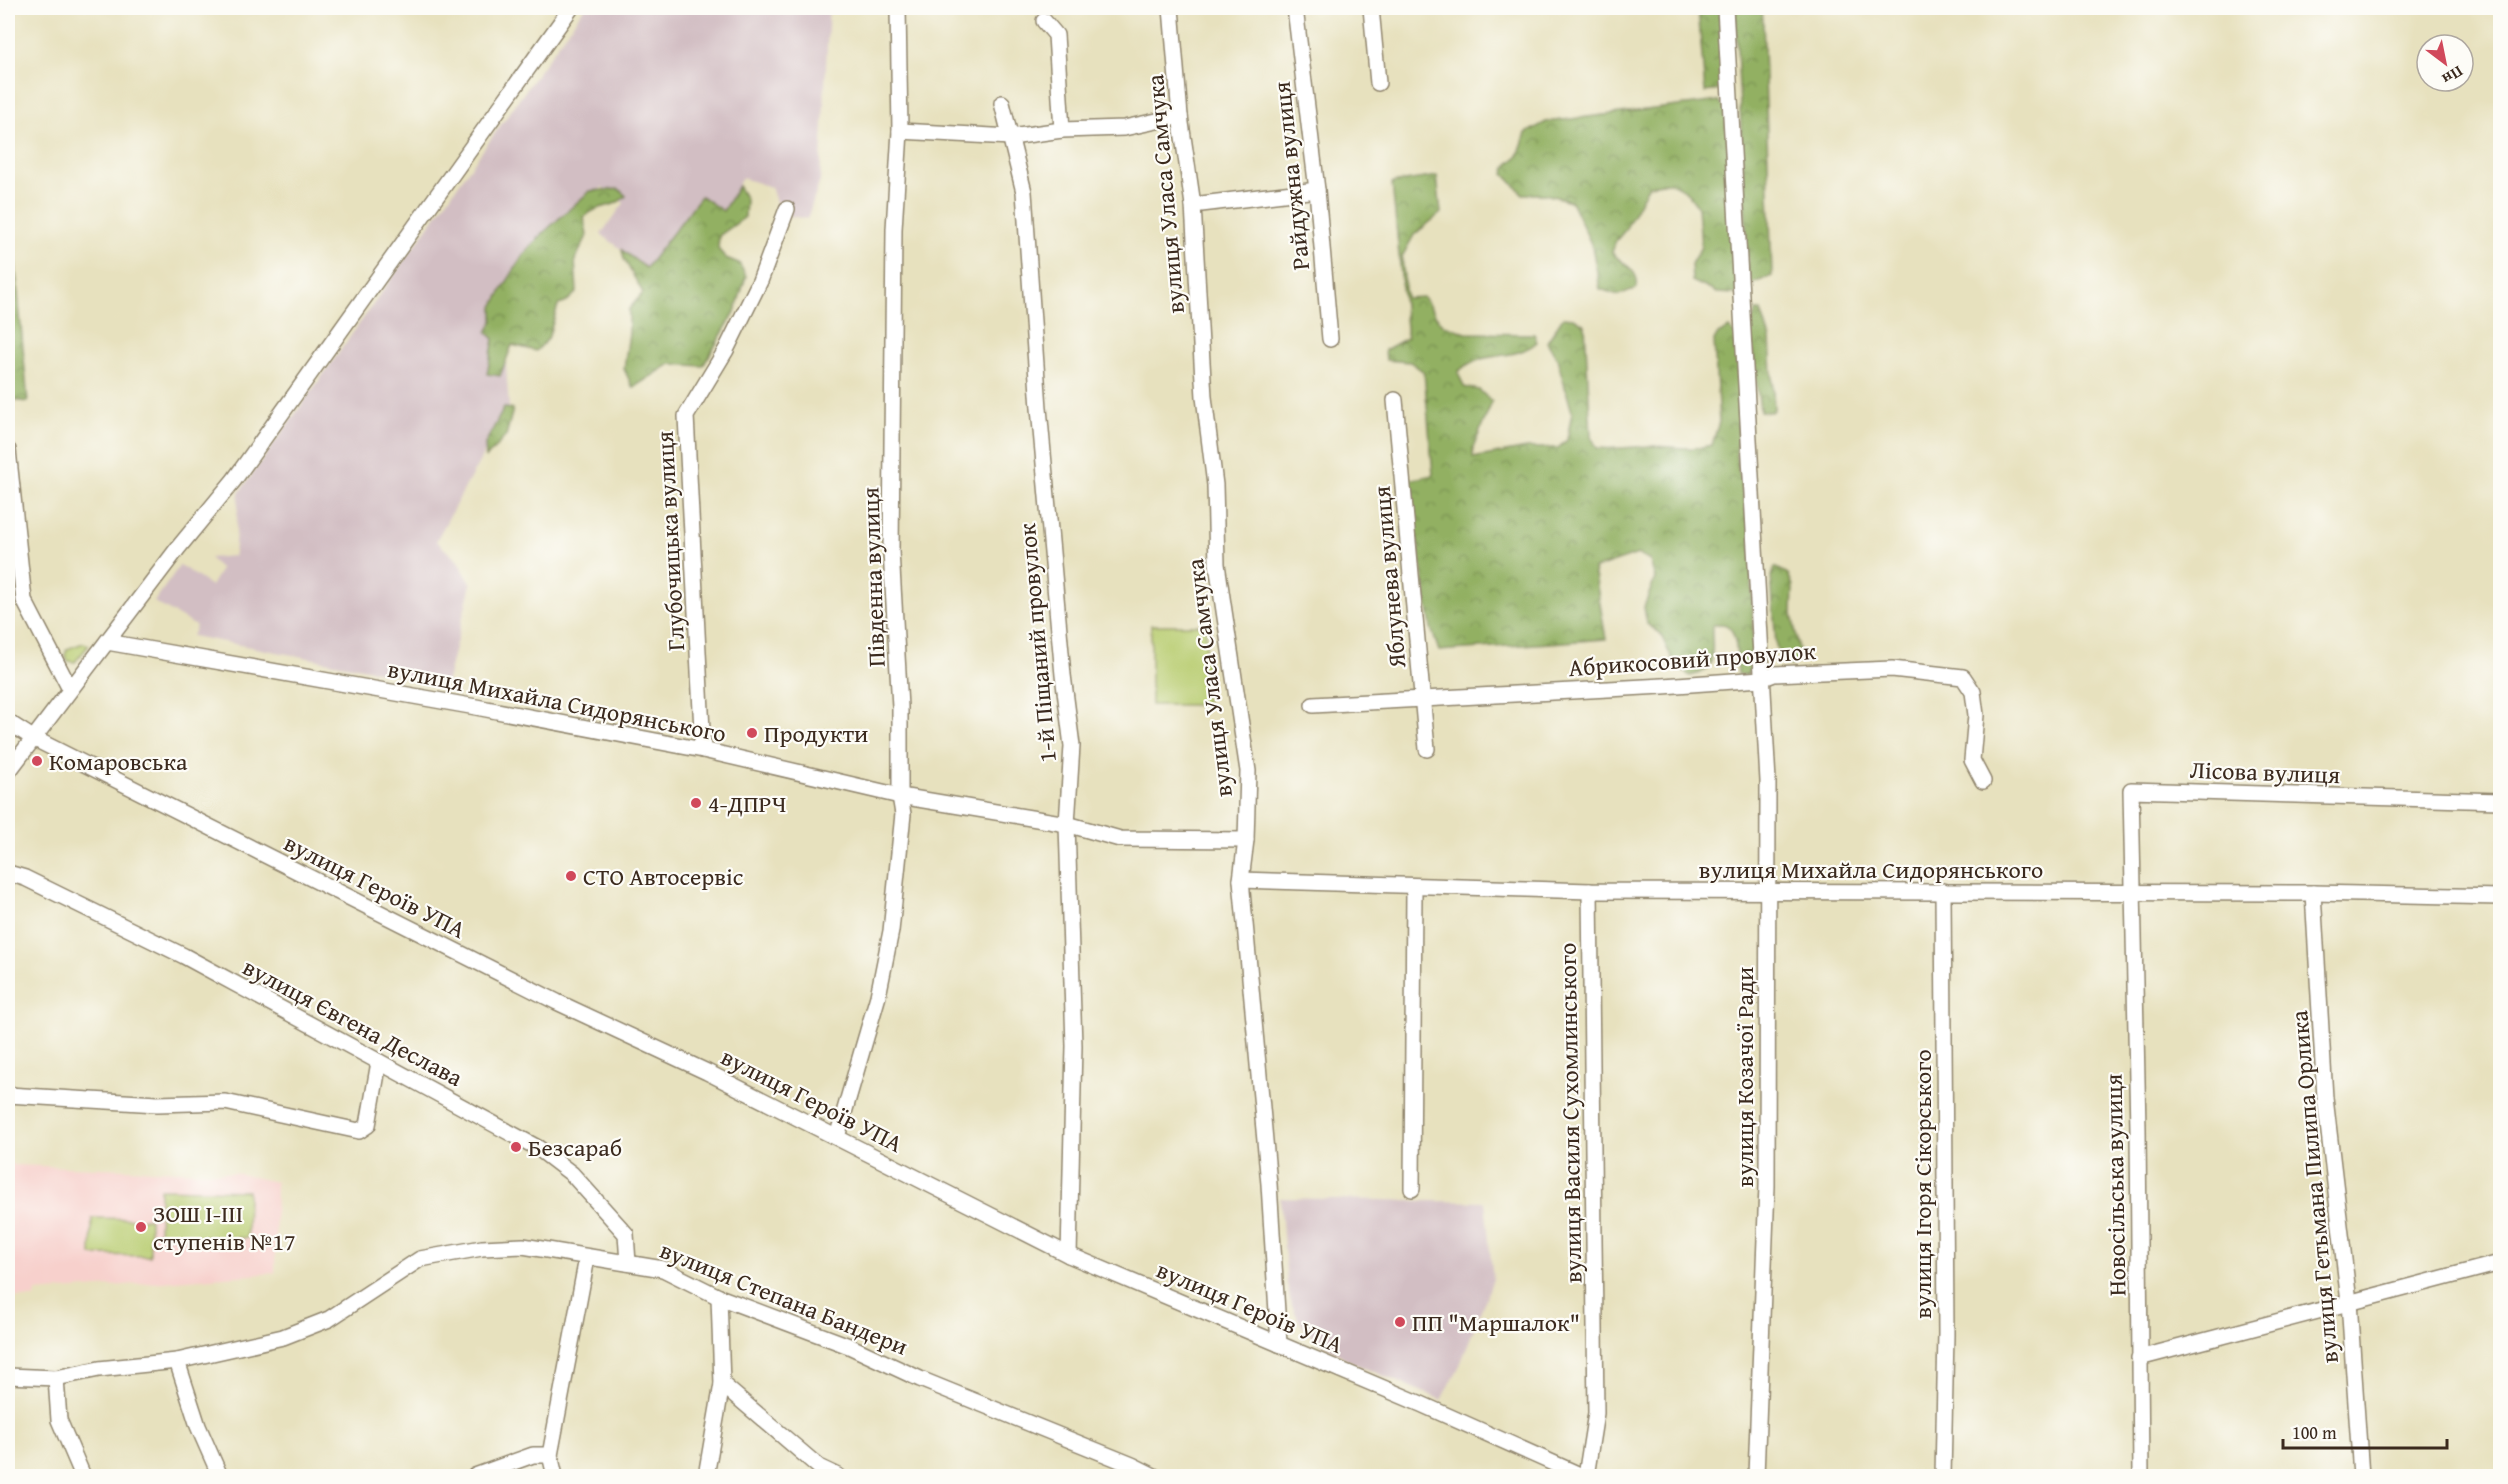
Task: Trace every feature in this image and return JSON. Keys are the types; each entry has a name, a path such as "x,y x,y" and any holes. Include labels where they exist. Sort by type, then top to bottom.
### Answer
{"street":[{"path":"8,772 70,688 234,480 571,8"},
{"name":"Південна вулиця","path":"837,1137 878,996 891,932 903,814 900,796 900,708 891,551 894,229 900,130 898,8"},
{"name":"вулиця Уласа Самчука","path":"1171,8 1180,116 1193,205 1204,397 1215,485 1216,564 1248,771 1246,840 1241,880 1280,1318 1279,1344"},
{"name":"Райдужна вулиця","path":"1295,8 1317,190 1330,339"},
{"path":"1371,8 1378,82"},
{"name":"вулиця Козачої Ради","path":"1725,8 1768,781 1767,1186 1756,1476"},
{"path":"1044,21 1056,35 1062,130"},
{"name":"1-й Піщаний провулок","path":"1002,103 1024,192 1039,408 1063,675 1072,746 1067,824 1074,1046 1069,1255"},
{"path":"900,130 1011,137 1062,130 1124,128 1180,116"},
{"path":"1193,205 1317,190"},
{"name":"Глубочицька вулиця","path":"703,750 686,416 726,350 760,281 787,209"},
{"name":"Яблунева вулиця","path":"1395,400 1426,750"},
{"path":"8,450 24,600 70,688"},
{"name":"вулиця Михайла Сидорянського","path":"106,642 476,707 703,750 900,796 1067,824 1120,839 1246,840"},
{"name":"Абрикосовий провулок","path":"1313,705 1761,679 1774,674 1892,669 1963,677 1973,692 1976,715 1972,760 1983,781"},
{"path":"8,722 33,738"},
{"name":"вулиця Героїв УПА","path":"33,738 443,945 837,1137 1069,1255 1421,1404 1584,1476"},
{"name":"Лісова вулиця","path":"2132,892 2131,790 2500,801"},
{"name":"вулиця Євгена Деслава","path":"8,873 25,878 184,956 538,1148 572,1173 626,1234 628,1263"},
{"name":"вулиця Михайла Сидорянського","path":"1241,880 1590,891 2313,893 2500,897"},
{"path":"1412,1189 1414,887"},
{"name":"вулиця Василя Сухомлинського","path":"1584,1476 1596,1413 1590,891"},
{"name":"вулиця Ігоря Сікорського","path":"1943,891 1946,1322 1943,1476"},
{"name":"Новосільська вулиця","path":"2132,892 2138,1129 2140,1476"},
{"name":"вулиця Гетьмана Пилипа Орлика","path":"2313,893 2325,1098 2349,1302 2361,1476"},
{"path":"8,1095 114,1102 225,1102 359,1131 368,1125 380,1062"},
{"name":"вулиця Степана Бандери","path":"8,1376 56,1378 99,1369 177,1361 283,1336 329,1319 420,1259 482,1248 523,1246 663,1269 718,1297 849,1346 920,1379 1121,1460 1154,1476"},
{"path":"555,1476 550,1455 587,1258"},
{"path":"2139,1358 2500,1263"},
{"path":"706,1476 722,1384 718,1297"},
{"path":"177,1361 198,1426 220,1476"},
{"path":"56,1378 59,1420 83,1476"},
{"path":"722,1384 819,1467 838,1476"},
{"path":"475,1476 533,1455 550,1455"}],"shaded area":[{"path":"584,8 720,8 728,13 729,8 829,8 820,181 807,219 780,214 771,187 742,178 723,211 700,196 646,268 601,234 624,203 602,187 502,310 509,407 436,541 458,561 471,584 446,684 192,636 196,626 154,602 180,565 211,586 221,569 209,558 234,556 239,493"},
{"name":"ЗОШ І-ІІІ ступенів №17","path":"8,1161 14,1165 235,1173 276,1182 275,1273 36,1292 35,1298 8,1297"},
{"name":"ПП \"Маршалок\"","path":"1280,1198 1485,1202 1493,1279 1460,1365 1442,1400 1355,1364 1314,1339 1300,1323 1291,1303 1287,1284"}],"green space":[{"path":"1698,8 1719,8 1724,84 1721,90 1705,92"},
{"path":"1735,8 1762,8 1763,20 1772,276 1749,285"},
{"path":"1719,101 1725,108 1737,294 1717,293 1692,281 1691,264 1701,247 1698,207 1685,190 1670,182 1649,185 1625,230 1615,242 1612,253 1630,268 1637,282 1637,288 1618,295 1600,289 1592,246 1571,201 1545,194 1523,194 1504,174 1507,165 1518,156 1526,133 1546,122"},
{"path":"1437,176 1441,213 1414,235 1402,257 1406,298 1423,297 1442,324 1466,333 1534,334 1537,342 1518,352 1478,360 1458,372 1464,387 1479,390 1492,402 1473,448 1473,458 1527,448 1558,448 1567,440 1572,412 1557,358 1547,342 1563,317 1574,318 1585,325 1591,436 1597,448 1655,446 1690,448 1712,445 1719,422 1714,341 1718,334 1729,328 1740,339 1743,375 1736,457 1751,536 1753,640 1752,667 1746,676 1738,674 1735,639 1732,631 1728,626 1721,624 1712,626 1713,651 1710,664 1706,669 1690,676 1675,665 1660,633 1647,624 1644,607 1655,578 1650,561 1638,554 1594,569 1606,639 1439,651 1431,628 1408,480 1433,475 1424,372 1410,362 1386,360 1385,350 1407,338 1392,183"},
{"path":"8,185 28,402 8,399"},
{"path":"738,186 746,199 745,217 719,236 718,249 726,258 739,263 746,276 735,312 703,366 670,364 633,388 624,369 629,333 629,309 643,293 624,259 622,250 646,268 701,196 723,211"},
{"path":"619,189 626,196 620,201 590,212 584,217 587,236 575,260 577,292 565,303 558,305 548,339 536,351 512,345 500,376 487,374 494,339 487,332 493,321 493,307 524,254 544,232 590,191"},
{"path":"1756,311 1761,311 1770,339 1774,409 1771,412 1760,411 1750,327"},
{"path":"504,408 513,409 506,436 486,458 485,444"},
{"path":"1775,567 1788,574 1793,586 1792,614 1801,660 1791,666 1781,661 1776,645 1771,576"},
{"path":"1151,625 1206,625 1206,705 1151,705"},
{"path":"83,643 89,645 75,662 68,661 65,655 67,649"},
{"path":"160,1189 248,1191 247,1238 159,1236"},
{"path":"92,1218 150,1219 150,1256 91,1255"}],"place":[{"name":"Продукти","path":"752,733"},
{"name":"Комаровська","path":"37,761"},
{"name":"4-ДПРЧ","path":"696,803"},
{"name":"СТО Автосервіс","path":"571,876"},
{"name":"Безсараб","path":"516,1147"},
{"name":"ЗОШ І-ІІІ ступенів №17","path":"141,1227"},
{"name":"ПП \"Маршалок\"","path":"1400,1322"}]}
